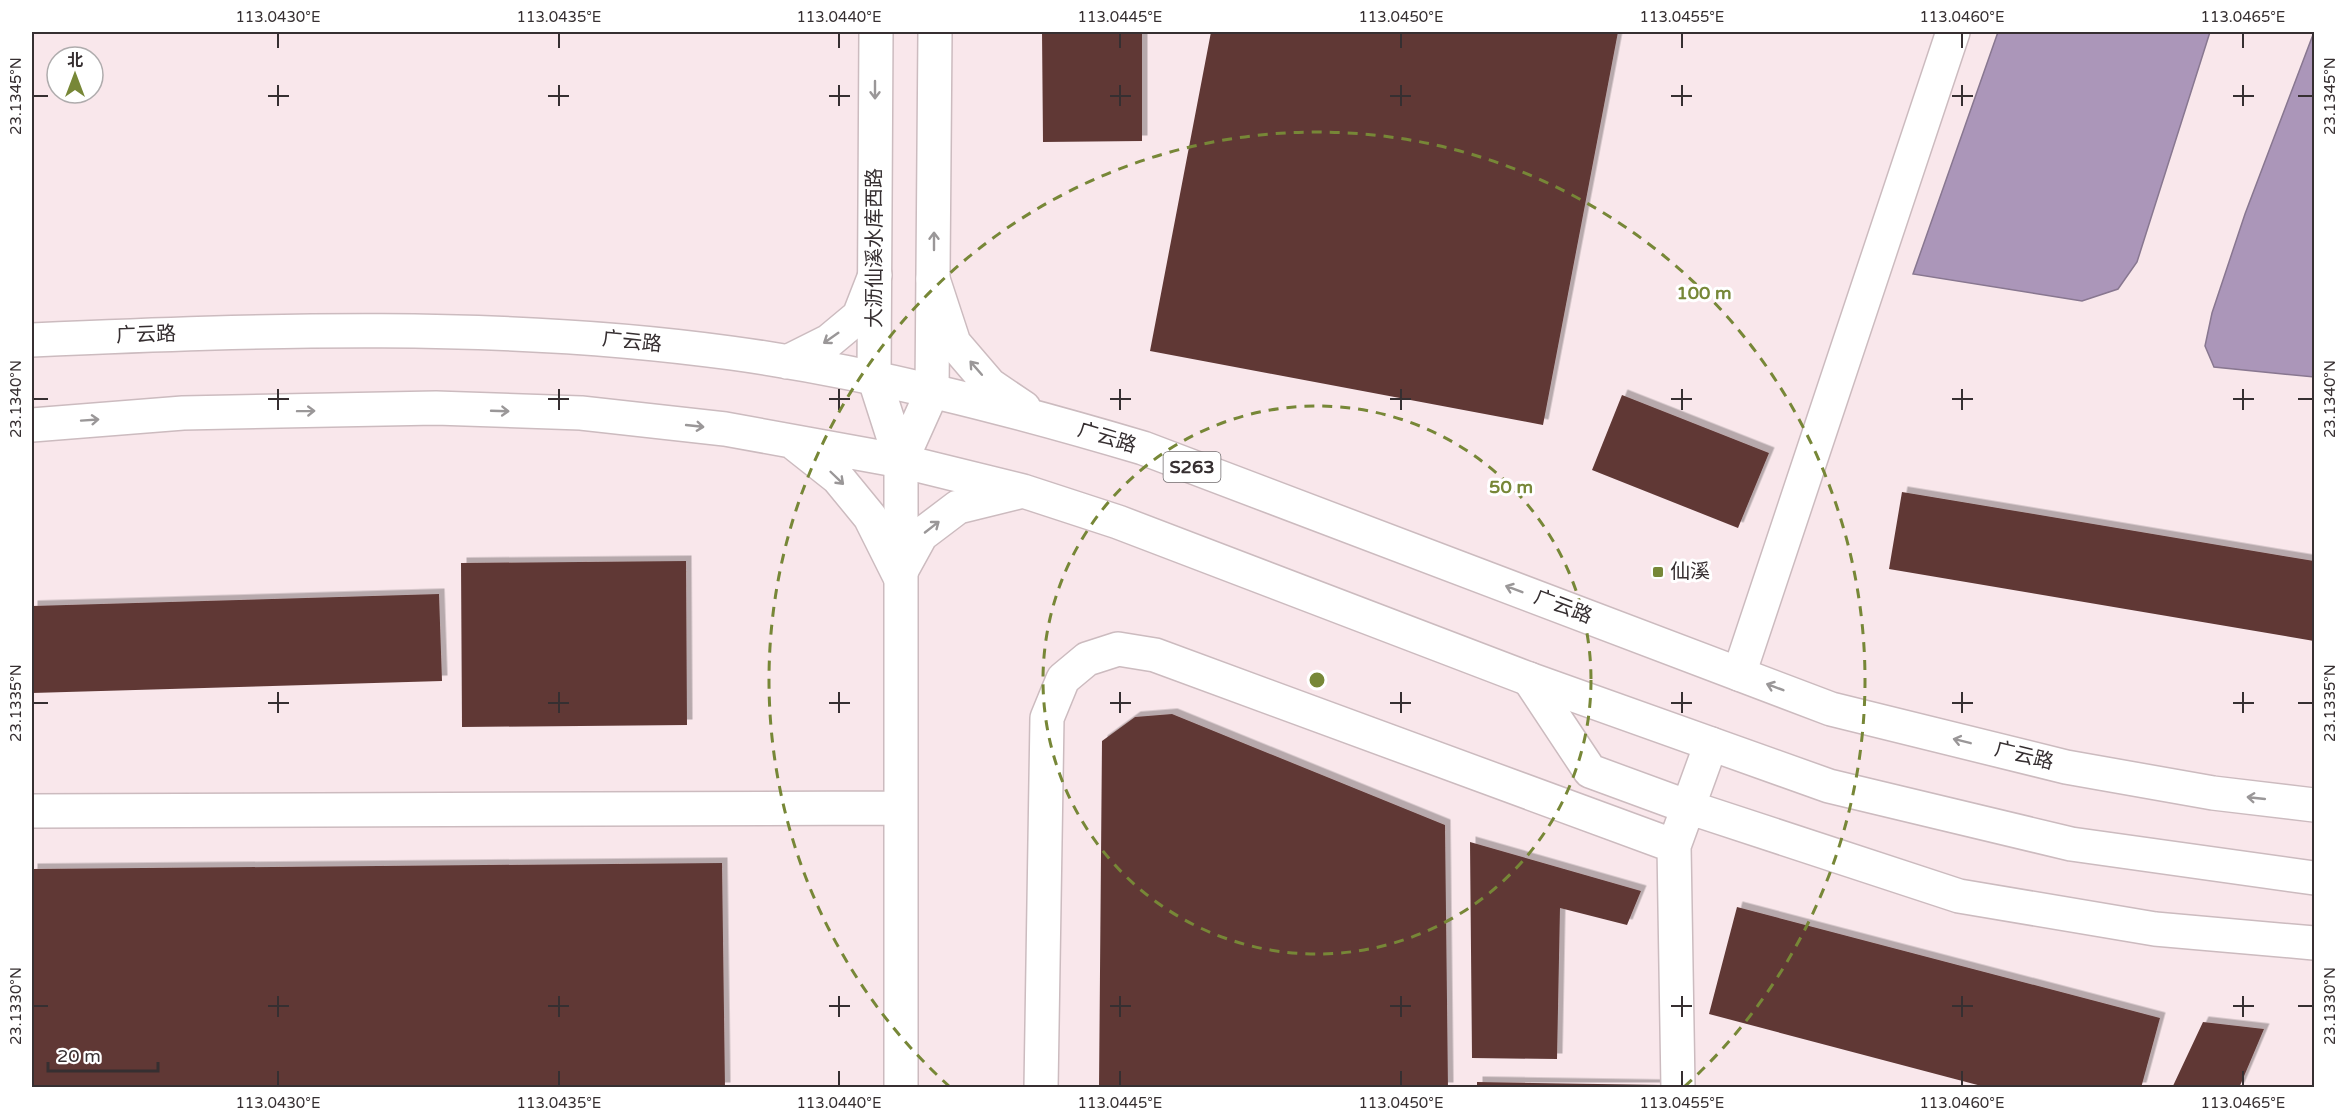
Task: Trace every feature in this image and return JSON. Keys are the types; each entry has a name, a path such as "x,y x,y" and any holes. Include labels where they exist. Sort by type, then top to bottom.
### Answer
{"main road":[{"name":"大沥仙溪水库西路","path":"876,32 874,377 901,461"},
{"path":"901,1088 899,575 901,461 932,392 935,32"},
{"path":"1739,674 1953,32"},
{"path":"787,362 829,341 859,316 875,276"},
{"path":"933,279 954,343 990,385 1038,417"},
{"name":"广云路","path":"32,340 185,333 442,330 592,338 731,352 874,377 1038,417 1143,448 1832,709 2066,767 2213,793 2314,805"},
{"path":"32,425 183,413 436,408 581,413 725,429 901,461 1023,491 1118,522 1529,679 1829,786 2071,844 2314,878"},
{"path":"791,441 838,478 870,517 899,575"},
{"path":"899,575 921,535 958,507 1023,491"},
{"path":"1041,1088 1047,718 1064,679 1087,658 1118,650 1155,656 1674,846"},
{"path":"1529,679 1590,771 1688,807 1959,896 2156,929 2314,943"},
{"path":"1678,1088 1674,846 1711,744"},
{"path":"32,811 900,808"}],"shaded area":[{"path":"1998,32 2210,32 2137,262 2118,289 2082,301 1913,274"},
{"path":"2314,32 2314,377 2214,367 2205,346 2212,313 2245,214"}],"building":[{"path":"1042,32 1142,32 1142,141 1043,142"},
{"path":"1211,32 1618,32 1543,425 1150,351"},
{"path":"1622,395 1769,453 1738,528 1592,470"},
{"path":"1902,492 2314,561 2314,641 1889,569"},
{"path":"686,561 687,725 462,727 461,563"},
{"path":"439,594 442,681 32,693 32,606"},
{"path":"1172,714 1445,825 1448,1088 1099,1088 1102,741 1135,717"},
{"path":"1470,842 1641,891 1627,925 1560,908 1557,1059 1472,1058"},
{"path":"722,863 725,1088 32,1088 32,869"},
{"path":"1737,907 2160,1018 2141,1088 1989,1088 1709,1014"},
{"path":"2203,1022 2264,1029 2239,1088 2172,1088"},
{"path":"1477,1082 1662,1085 1662,1088 1477,1088"}],"place":[{"name":"仙溪","path":"1658,572"}]}
